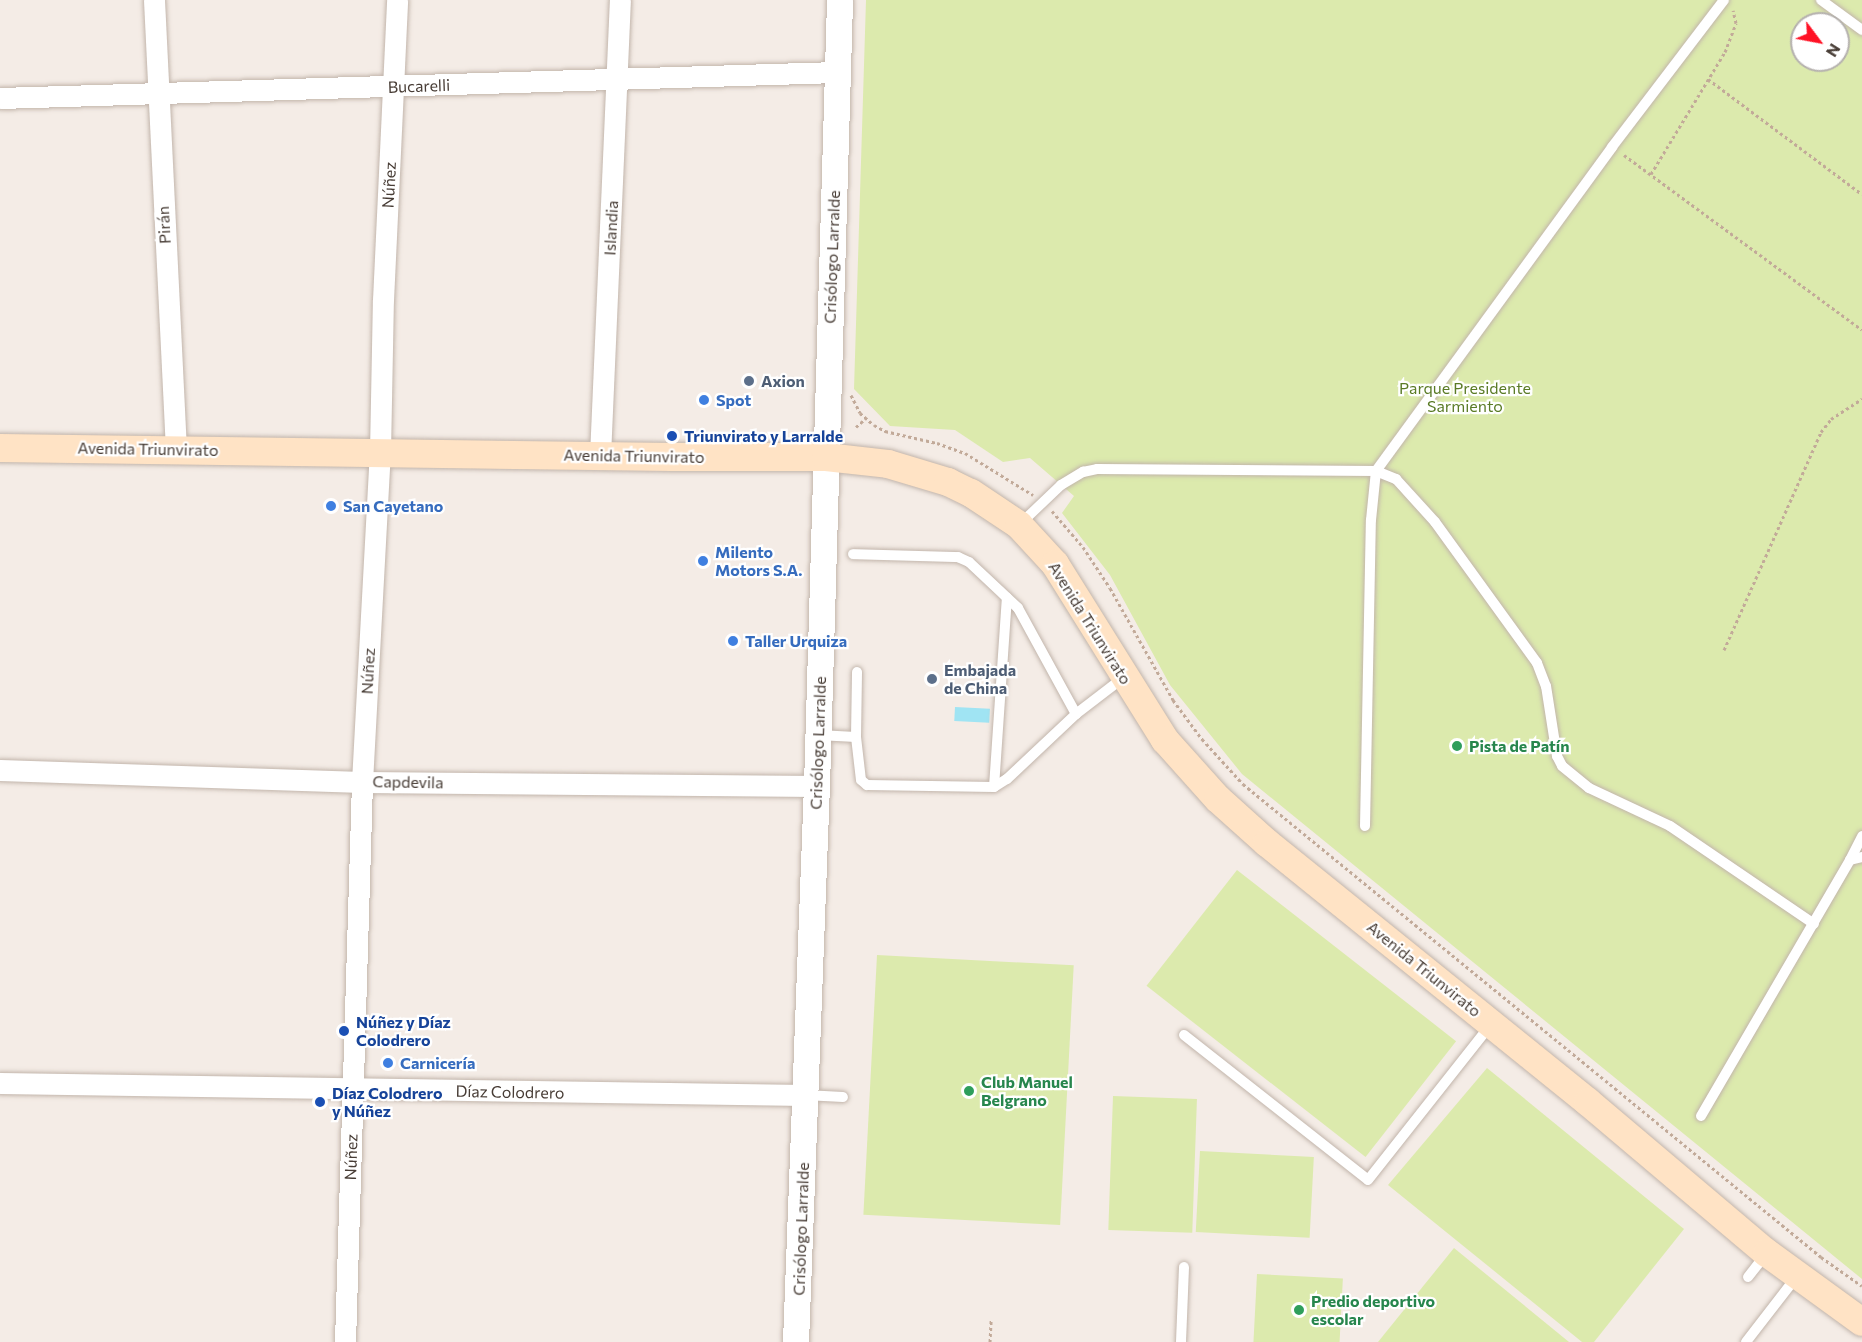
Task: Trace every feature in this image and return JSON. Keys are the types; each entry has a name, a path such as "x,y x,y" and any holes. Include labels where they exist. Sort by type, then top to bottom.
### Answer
{"main road":[{"name":"Avenida Triunvirato","path":"0,448 826,457 888,464 920,471 971,493 1019,525 1054,564 1165,740 1218,799 1267,843 1491,1023 1767,1253 1797,1276 1857,1314"}],"street":[{"name":"Pirán","path":"154,0 176,449"},
{"name":"Núñez","path":"345,1342 362,782 380,452 383,300 397,0"},
{"name":"Islandia","path":"600,456 620,0"},
{"name":"Crisólogo Larralde","path":"796,1342 817,786 840,0"},
{"name":"Bucarelli","path":"0,98 618,81 838,72"},
{"name":"Capdevila","path":"0,770 362,782 817,786"},
{"name":"Díaz Colodrero","path":"0,1083 805,1095"}],"lane":[{"path":"1821,0 1862,30"},
{"path":"1365,826 1371,520 1376,471 1612,147 1728,4"},
{"path":"1019,525 1061,485 1083,472 1097,469 1376,471 1396,479 1435,522 1537,663 1546,686 1557,756 1562,766 1596,792 1670,826 1814,924"},
{"path":"853,554 958,557 976,567 1007,597 1028,622 1076,714"},
{"path":"994,787 1007,597"},
{"path":"857,672 856,737 861,780 867,785 994,787 1007,779 1076,714 1124,677"},
{"path":"818,735 856,737"},
{"path":"1701,1116 1814,924 1862,836"},
{"path":"1850,860 1862,857"},
{"path":"1184,1035 1368,1180 1491,1023"},
{"path":"805,1095 843,1097"},
{"path":"1748,1277 1767,1253"},
{"path":"1181,1342 1184,1267"},
{"path":"1746,1342 1797,1276"}],"path":[{"path":"1651,174 1725,52 1736,23 1728,4"},
{"path":"1708,79 1862,194"},
{"path":"1612,147 1862,330"},
{"path":"849,386 856,408 885,431 937,442 978,459 1042,502 1083,547 1110,588 1173,700 1202,739 1243,784 1821,1257 1862,1286"},
{"path":"1724,650 1821,432 1831,419 1862,399"},
{"path":"856,427 866,418"},
{"path":"990,1342 991,1320"}],"green space":[{"name":"Parque Presidente Sarmiento","path":"866,0 1862,0 1862,1279 1242,774 1170,685 1110,575 1062,513 1074,496 1030,458 1003,462 955,430 890,426 854,389"},
{"path":"1237,870 1456,1041 1366,1157 1146,986"},
{"name":"Club Manuel Belgrano","path":"877,955 1074,965 1060,1225 863,1215"},
{"path":"1487,1068 1684,1229 1594,1342 1582,1342 1388,1185"},
{"path":"1113,1096 1197,1099 1192,1233 1108,1230"},
{"path":"1200,1151 1314,1157 1310,1238 1196,1232"},
{"path":"1454,1248 1569,1342 1378,1342"},
{"name":"Predio deportivo escolar","path":"1257,1274 1343,1279 1340,1342 1253,1342"}],"water":[{"path":"955,707 990,709 989,723 954,721"}],"place":[{"name":"Axion","path":"749,381"},
{"name":"Spot","path":"704,400"},
{"name":"Triunvirato y Larralde","path":"672,436"},
{"name":"San Cayetano","path":"331,506"},
{"name":"Milento Motors S.A.","path":"703,561"},
{"name":"Taller Urquiza","path":"733,641"},
{"name":"Embajada de China","path":"932,679"},
{"name":"Pista de Patín","path":"1457,746"},
{"name":"Núñez y Díaz Colodrero","path":"344,1031"},
{"name":"Carnicería","path":"388,1063"},
{"name":"Club Manuel Belgrano","path":"969,1091"},
{"name":"Díaz Colodrero y Núñez","path":"320,1102"},
{"name":"Predio deportivo escolar","path":"1299,1310"}]}
